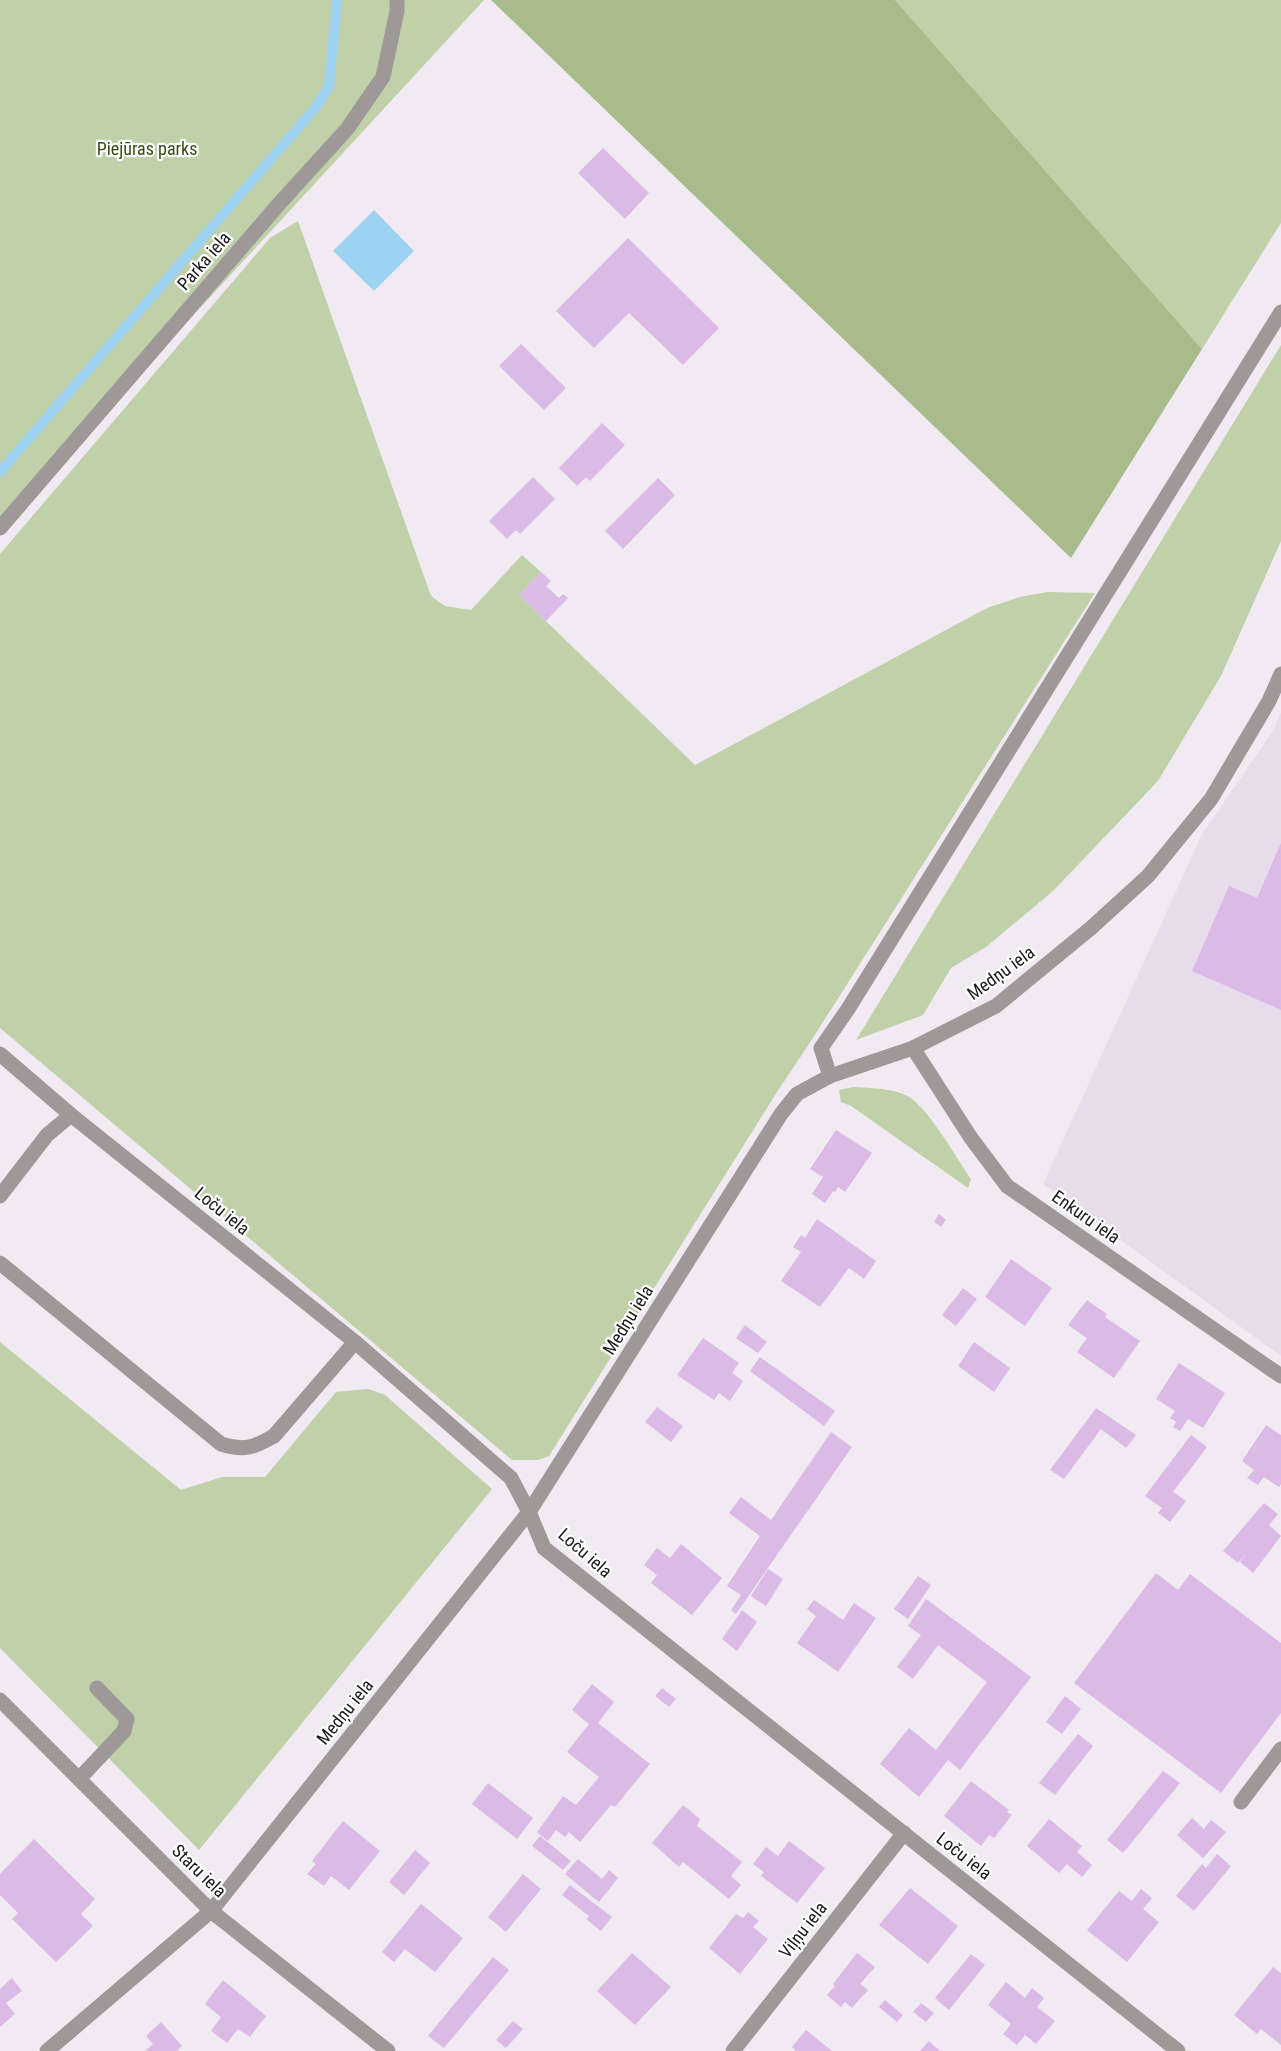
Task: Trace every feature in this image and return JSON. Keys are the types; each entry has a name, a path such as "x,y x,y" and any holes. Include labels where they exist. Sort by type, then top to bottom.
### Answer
{"street":[{"name":"Parka iela","path":"0,528 278,205 347,129 383,77 397,11 397,0"},
{"path":"830,1076 821,1048 1281,312"},
{"name":"Medņu iela","path":"46,2051 211,1911 529,1512 781,1114 797,1094 830,1076 913,1048 996,1006 1091,928 1148,876 1211,800 1269,701 1281,674"},
{"name":"Enkuru iela","path":"913,1048 971,1138 1007,1186 1281,1376"},
{"name":"Loču iela","path":"0,1054 71,1115 355,1342 511,1478 544,1548 1178,2051"},
{"path":"0,1196 46,1135 71,1115"},
{"path":"0,1263 221,1444 237,1449 256,1446 274,1436 355,1342"},
{"path":"79,1779 124,1731 127,1719 97,1688"},
{"name":"Staru iela","path":"0,1700 211,1911 388,2051"},
{"path":"1242,1802 1281,1749"},
{"name":"Viļņu iela","path":"733,2051 904,1833"}],"shaded area":[{"path":"1281,712 1281,1356 1043,1184 1202,834 1273,731"}],"green space":[{"name":"Piejūras parks","path":"0,0 484,0 0,525"},
{"path":"491,0 895,0 1202,349 1071,558"},
{"path":"895,0 1281,0 1281,223 1202,349"},
{"path":"298,221 431,596 445,606 471,610 522,555 541,572 519,595 695,765 987,608 1020,597 1048,592 1095,593 777,1092 549,1456 538,1460 512,1460 0,1028 0,554 270,238"},
{"path":"1281,345 1281,541 1221,676 1158,781 1053,891 986,947 951,968 923,1015 856,1040"},
{"path":"853,1087 896,1092 917,1103 934,1123 971,1179 968,1188 851,1106 841,1102 839,1090"},
{"path":"0,1342 181,1490 222,1477 265,1477 336,1392 368,1389 385,1395 492,1489 199,1850 0,1648"}],"water":[{"path":"374,210 414,251 374,291 333,251"}],"building":[{"path":"603,148 649,193 625,219 578,173"},
{"path":"628,238 719,328 683,365 629,313 594,348 556,311"},
{"path":"521,344 566,388 544,410 499,366"},
{"path":"602,423 625,445 590,481 586,477 577,486 559,468"},
{"path":"533,477 555,499 520,534 516,530 507,539 489,521"},
{"path":"658,478 675,495 623,549 605,531"},
{"path":"541,572 551,581 546,586 559,598 563,594 568,598 546,621 519,595"},
{"path":"1281,843 1281,1010 1192,971 1229,886 1257,898"},
{"path":"836,1130 872,1153 845,1192 838,1187 825,1203 812,1194 823,1177 810,1169"},
{"path":"939,1214 946,1220 941,1227 934,1222"},
{"path":"817,1219 876,1261 864,1279 849,1268 820,1307 781,1281 801,1252 793,1247 801,1235 805,1238"},
{"path":"1011,1259 1052,1288 1025,1326 985,1297"},
{"path":"963,1288 977,1299 956,1326 942,1315"},
{"path":"1087,1300 1107,1314 1105,1317 1140,1341 1114,1378 1077,1352 1087,1338 1068,1325"},
{"path":"745,1325 767,1342 758,1353 736,1338"},
{"path":"703,1338 739,1363 732,1373 743,1381 730,1401 719,1393 714,1400 677,1375"},
{"path":"974,1342 1010,1368 994,1392 958,1366"},
{"path":"760,1357 835,1411 824,1426 750,1371"},
{"path":"1179,1363 1225,1393 1203,1428 1188,1419 1180,1431 1173,1427 1176,1422 1170,1418 1175,1411 1156,1399"},
{"path":"657,1407 683,1426 671,1442 645,1422"},
{"path":"1096,1408 1136,1435 1126,1448 1101,1429 1064,1479 1050,1470"},
{"path":"1266,1425 1281,1435 1281,1484 1279,1487 1264,1477 1258,1485 1247,1478 1254,1470 1242,1461"},
{"path":"831,1432 852,1447 736,1614 731,1610 741,1595 727,1586 760,1536 729,1513 741,1497 771,1520"},
{"path":"1191,1435 1207,1447 1173,1492 1186,1501 1170,1522 1158,1513 1162,1508 1145,1496"},
{"path":"1264,1503 1278,1514 1269,1525 1281,1536 1253,1573 1240,1562 1246,1554 1238,1563 1223,1551"},
{"path":"681,1544 722,1578 692,1615 651,1583 657,1575 644,1565 657,1548 670,1558"},
{"path":"768,1569 783,1579 766,1606 751,1596"},
{"path":"1156,1573 1178,1590 1190,1574 1281,1643 1281,1713 1221,1793 1074,1683"},
{"path":"918,1576 931,1585 908,1619 894,1609"},
{"path":"926,1599 1031,1677 960,1770 948,1760 919,1797 880,1764 909,1728 936,1750 987,1682 938,1645 913,1679 897,1667 921,1635 908,1626"},
{"path":"814,1600 843,1620 854,1603 876,1618 838,1672 797,1643 816,1616 807,1609"},
{"path":"742,1610 757,1622 737,1651 722,1639"},
{"path":"592,1684 614,1702 598,1723 650,1764 615,1807 611,1805 580,1842 569,1832 565,1837 556,1830 548,1841 537,1832 563,1796 576,1805 599,1777 567,1752 589,1724 572,1710"},
{"path":"662,1688 676,1699 669,1707 655,1696"},
{"path":"1065,1696 1081,1709 1062,1734 1046,1722"},
{"path":"1078,1734 1093,1746 1055,1795 1039,1783"},
{"path":"1163,1771 1180,1783 1123,1853 1107,1840"},
{"path":"971,1781 1009,1810 1007,1812 1012,1815 994,1838 989,1835 981,1846 944,1816"},
{"path":"488,1783 533,1818 517,1839 472,1804"},
{"path":"683,1805 700,1819 697,1826 742,1862 731,1876 741,1885 729,1899 683,1862 679,1867 652,1843"},
{"path":"1192,1818 1204,1829 1211,1820 1226,1832 1203,1858 1177,1835"},
{"path":"1049,1819 1082,1846 1077,1852 1092,1865 1082,1877 1067,1864 1059,1873 1027,1846"},
{"path":"343,1821 380,1851 349,1890 331,1876 324,1886 307,1874 316,1864 312,1861"},
{"path":"540,1836 571,1861 563,1870 532,1846"},
{"path":"34,1839 95,1899 81,1914 93,1926 56,1962 12,1919 18,1913 0,1895 0,1874"},
{"path":"789,1841 825,1868 797,1903 761,1876 764,1872 753,1864 766,1847 778,1856"},
{"path":"415,1850 430,1863 404,1895 389,1882"},
{"path":"1217,1854 1231,1866 1194,1911 1176,1896 1202,1864 1206,1868"},
{"path":"578,1859 602,1879 609,1870 618,1878 599,1902 565,1874"},
{"path":"523,1874 541,1889 506,1932 488,1917"},
{"path":"570,1885 612,1917 601,1931 586,1919 589,1916 562,1895"},
{"path":"910,1888 958,1926 928,1964 879,1925"},
{"path":"1141,1889 1152,1898 1143,1909 1159,1922 1127,1962 1087,1930 1119,1891 1132,1901"},
{"path":"421,1904 463,1938 435,1972 405,1949 394,1962 382,1952"},
{"path":"748,1912 759,1921 753,1927 768,1939 740,1974 709,1948 736,1914 743,1918"},
{"path":"632,1953 671,1987 635,2025 597,1991"},
{"path":"857,1953 875,1967 860,1984 868,1990 852,2008 845,2002 841,2007 827,1995"},
{"path":"971,1954 985,1965 949,2010 935,1998"},
{"path":"493,1957 509,1970 444,2048 428,2036"},
{"path":"1273,1967 1281,1973 1281,2045 1261,2029 1257,2034 1234,2015"},
{"path":"12,1978 22,1991 6,2003 15,2014 0,2027 0,1989"},
{"path":"223,1980 266,2016 250,2037 238,2029 227,2043 211,2031 221,2017 205,2004"},
{"path":"1006,1982 1025,1998 1032,1988 1044,1998 1037,2007 1055,2021 1036,2044 1025,2035 1017,2045 1003,2034 1011,2024 988,2005"},
{"path":"885,2000 903,2015 897,2022 879,2007"},
{"path":"921,2003 934,2013 926,2022 913,2012"},
{"path":"513,2021 523,2029 506,2048 496,2040"},
{"path":"161,2022 182,2046 177,2051 145,2051 153,2044 146,2036"},
{"path":"806,2030 832,2051 796,2051 792,2047"},
{"path":"929,2041 940,2051 920,2051"}],"waterway":[{"path":"0,472 316,107 329,86 337,0"}]}
